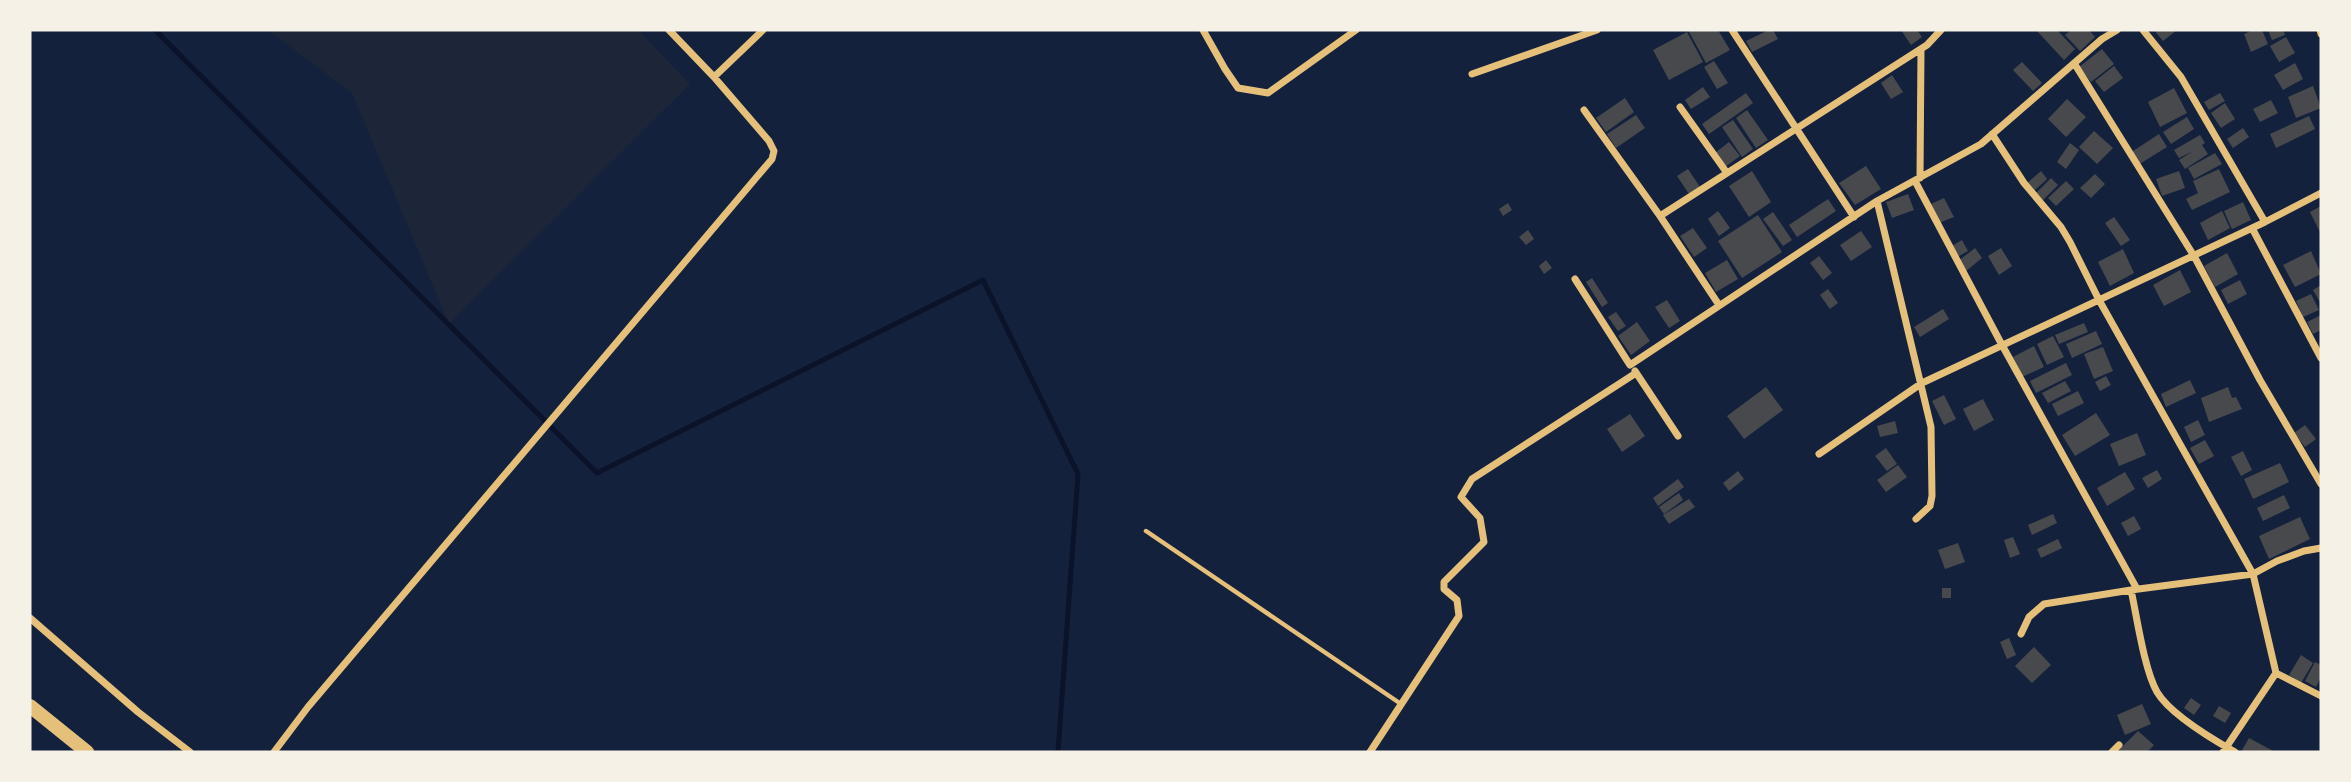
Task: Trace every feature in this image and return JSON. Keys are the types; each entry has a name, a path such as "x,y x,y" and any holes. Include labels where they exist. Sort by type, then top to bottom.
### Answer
{"main road":[{"path":"30,706 87,752"}],"street":[{"path":"274,752 309,707 772,159 774,151 769,141 669,30"},
{"path":"714,77 763,30"},
{"path":"1203,30 1224,69 1238,88 1268,93 1356,30"},
{"path":"1472,74 1597,30"},
{"path":"1732,30 1854,217"},
{"path":"1660,216 1921,49 1941,30"},
{"path":"1630,365 1877,201 1981,144 2102,39 2117,30"},
{"path":"2143,30 2181,77 2265,222"},
{"path":"1921,49 1917,180 2002,345 2134,580 2142,642 2157,691 2178,714 2225,750 2235,752"},
{"path":"2074,63 2194,256 2260,380 2321,484"},
{"path":"1680,107 1727,173"},
{"path":"1584,110 1720,305"},
{"path":"1992,134 2024,183 2061,227 2253,574 2276,673 2225,750"},
{"path":"1819,454 1922,383 2194,256 2321,193"},
{"path":"1877,201 1931,427 1932,496 1930,506 1916,519"},
{"path":"2252,228 2321,358"},
{"path":"1575,279 1678,436"},
{"path":"1370,752 1460,616 1457,600 1444,589 1444,582 1484,542 1480,519 1461,497 1472,479 1636,373"},
{"path":"2021,634 2029,617 2044,604 2253,574 2277,561 2321,548"},
{"path":"30,618 138,712 190,752"},
{"path":"2276,673 2321,696"},
{"path":"2112,752 2119,745"}],"lane":[{"path":"1146,531 1401,705"}],"shaded area":[{"path":"268,30 638,30 690,84 449,324 352,93"}],"building":[{"path":"1688,30 1718,30 1730,50 1706,63"},
{"path":"1773,30 1778,39 1752,52 1746,41"},
{"path":"1901,30 1917,30 1922,37 1911,45"},
{"path":"2036,30 2057,30 2075,49 2064,60"},
{"path":"2071,30 2089,30 2095,37 2080,51 2065,35"},
{"path":"2154,30 2177,30 2163,41"},
{"path":"2262,30 2268,44 2251,52 2244,34"},
{"path":"2268,30 2283,30 2285,35 2272,40"},
{"path":"1687,32 1703,62 1669,80 1653,50"},
{"path":"2286,37 2295,53 2279,62 2270,46"},
{"path":"2102,49 2114,64 2091,82 2079,67"},
{"path":"1714,61 1728,83 1717,89 1704,67"},
{"path":"2022,62 2042,83 2033,91 2013,70"},
{"path":"2295,63 2303,79 2283,90 2274,75"},
{"path":"2114,66 2123,78 2104,92 2095,81"},
{"path":"1892,75 1903,92 1891,99 1881,83"},
{"path":"2313,86 2321,108 2296,118 2288,97"},
{"path":"1703,87 1710,97 1691,109 1685,100"},
{"path":"2174,88 2187,113 2160,127 2148,102"},
{"path":"1746,93 1753,103 1709,134 1702,124"},
{"path":"2220,93 2225,101 2209,110 2204,102"},
{"path":"1625,98 1634,112 1606,132 1596,118"},
{"path":"2067,99 2086,117 2066,137 2048,119"},
{"path":"2271,100 2278,113 2260,122 2253,109"},
{"path":"2225,103 2235,119 2221,128 2211,113"},
{"path":"1747,110 1768,140 1756,148 1736,118"},
{"path":"1636,115 1645,128 1616,148 1607,134"},
{"path":"2309,116 2315,129 2276,148 2270,134"},
{"path":"2187,117 2194,129 2171,144 2163,132"},
{"path":"1733,120 1753,149 1742,157 1722,127"},
{"path":"2243,128 2249,137 2233,148 2227,139"},
{"path":"2094,131 2113,148 2097,164 2079,147"},
{"path":"2159,134 2167,147 2138,165 2130,153"},
{"path":"2200,135 2208,154 2185,169 2179,160 2193,151 2179,158 2174,150"},
{"path":"1729,142 1740,156 1725,167 1715,153"},
{"path":"2070,143 2079,150 2066,169 2057,162"},
{"path":"2215,153 2222,164 2194,179 2188,168"},
{"path":"1866,166 1881,189 1855,205 1839,183"},
{"path":"1688,169 1700,187 1689,194 1677,176"},
{"path":"2219,169 2230,192 2192,210 2186,199 2198,193 2193,181"},
{"path":"1752,171 1771,202 1749,217 1729,186"},
{"path":"2041,171 2047,179 2034,191 2027,183"},
{"path":"2179,171 2185,188 2162,196 2156,179"},
{"path":"2095,174 2105,184 2091,198 2080,188"},
{"path":"2051,178 2058,185 2043,200 2036,193"},
{"path":"2066,181 2074,189 2056,206 2048,198"},
{"path":"1908,194 1914,210 1892,218 1886,202"},
{"path":"1944,198 1954,217 1939,223 1931,204"},
{"path":"1828,199 1836,211 1797,237 1789,225"},
{"path":"2243,202 2251,220 2232,229 2224,211"},
{"path":"1508,203 1512,210 1503,216 1499,209"},
{"path":"2321,206 2321,234 2310,212"},
{"path":"1718,211 1730,228 1719,236 1708,219"},
{"path":"2222,211 2230,228 2208,240 2200,223"},
{"path":"1773,212 1792,240 1783,246 1763,219"},
{"path":"1758,215 1782,252 1742,278 1718,241"},
{"path":"2114,217 2130,240 2121,246 2105,223"},
{"path":"1693,228 1707,248 1694,257 1680,236"},
{"path":"1528,230 1534,239 1526,245 1519,237"},
{"path":"1861,231 1872,247 1851,261 1840,245"},
{"path":"1962,240 1968,251 1957,257 1950,247"},
{"path":"1975,248 1982,258 1965,272 1957,262"},
{"path":"2001,248 2012,266 1999,275 1988,256"},
{"path":"2123,249 2134,273 2110,286 2098,262"},
{"path":"2311,251 2321,274 2295,287 2283,265"},
{"path":"2227,253 2238,274 2215,287 2204,266"},
{"path":"1819,256 1832,273 1823,280 1810,263"},
{"path":"1546,260 1552,268 1544,274 1539,266"},
{"path":"1727,260 1738,279 1716,292 1705,273"},
{"path":"2180,270 2191,292 2164,306 2153,285"},
{"path":"1592,278 1608,303 1602,307 1586,282"},
{"path":"2240,280 2247,294 2228,304 2221,290"},
{"path":"2321,285 2321,304 2313,290"},
{"path":"1828,289 1838,303 1830,309 1820,295"},
{"path":"2311,294 2319,310 2303,317 2296,301"},
{"path":"1667,300 1680,321 1669,328 1655,307"},
{"path":"1943,309 1949,319 1920,337 1914,327"},
{"path":"1616,312 1626,326 1618,331 1608,317"},
{"path":"2321,315 2321,330 2313,334 2307,322"},
{"path":"1637,322 1650,341 1631,355 1618,336"},
{"path":"2084,323 2088,332 2059,344 2055,335"},
{"path":"2096,331 2102,344 2072,358 2066,344"},
{"path":"2053,336 2064,357 2047,365 2037,344"},
{"path":"2034,346 2044,367 2022,377 2013,357"},
{"path":"2103,347 2113,371 2094,379 2084,354"},
{"path":"2066,363 2072,375 2036,393 2030,381"},
{"path":"2106,376 2111,385 2100,391 2095,382"},
{"path":"2190,380 2196,393 2166,407 2161,394"},
{"path":"2065,381 2071,391 2048,403 2042,393"},
{"path":"1766,387 1783,410 1744,439 1727,416"},
{"path":"2228,387 2232,398 2236,397 2242,409 2209,422 2201,398"},
{"path":"2078,391 2084,403 2058,416 2052,404"},
{"path":"1944,395 1956,419 1944,425 1932,401"},
{"path":"1983,399 1994,420 1974,431 1963,409"},
{"path":"2096,413 2110,435 2075,456 2062,435"},
{"path":"1630,414 1645,436 1622,452 1607,429"},
{"path":"2198,420 2205,435 2191,442 2184,427"},
{"path":"1895,421 1898,433 1880,437 1877,426"},
{"path":"2305,425 2316,439 2305,447 2294,433"},
{"path":"2137,433 2146,455 2119,466 2110,444"},
{"path":"2205,440 2214,456 2199,464 2190,448"},
{"path":"1886,448 1897,464 1887,471 1875,456"},
{"path":"2243,451 2252,470 2241,476 2231,457"},
{"path":"2280,463 2289,482 2253,499 2244,479"},
{"path":"1898,465 1907,477 1886,492 1877,480"},
{"path":"2157,470 2162,479 2148,488 2142,478"},
{"path":"1738,471 1744,479 1729,491 1723,483"},
{"path":"2125,472 2135,489 2107,506 2097,488"},
{"path":"1678,479 1684,487 1658,506 1653,498"},
{"path":"1679,493 1683,500 1664,514 1659,507"},
{"path":"2284,495 2290,508 2263,521 2257,508"},
{"path":"1689,499 1695,507 1669,524 1663,515"},
{"path":"2053,514 2057,523 2032,535 2028,525"},
{"path":"2134,516 2141,529 2128,536 2121,523"},
{"path":"2300,517 2310,539 2269,559 2259,536"},
{"path":"2013,537 2020,554 2010,558 2004,540"},
{"path":"2058,539 2062,548 2041,558 2037,549"},
{"path":"1958,543 1965,562 1945,569 1938,550"},
{"path":"1942,588 1951,588 1951,598 1942,598"},
{"path":"2009,638 2016,655 2007,659 2000,642"},
{"path":"2034,647 2051,665 2032,683 2015,666"},
{"path":"2301,655 2313,663 2301,683 2289,675"},
{"path":"2315,662 2321,665 2321,677 2316,687 2305,681"},
{"path":"2191,698 2201,705 2194,715 2184,708"},
{"path":"2142,704 2151,724 2125,735 2117,715"},
{"path":"2219,706 2231,713 2225,723 2213,716"},
{"path":"2138,731 2154,745 2147,752 2117,752"},
{"path":"2249,738 2275,752 2241,752"}],"waterway":[{"path":"155,30 597,473 983,280 1078,474 1058,752"}]}
